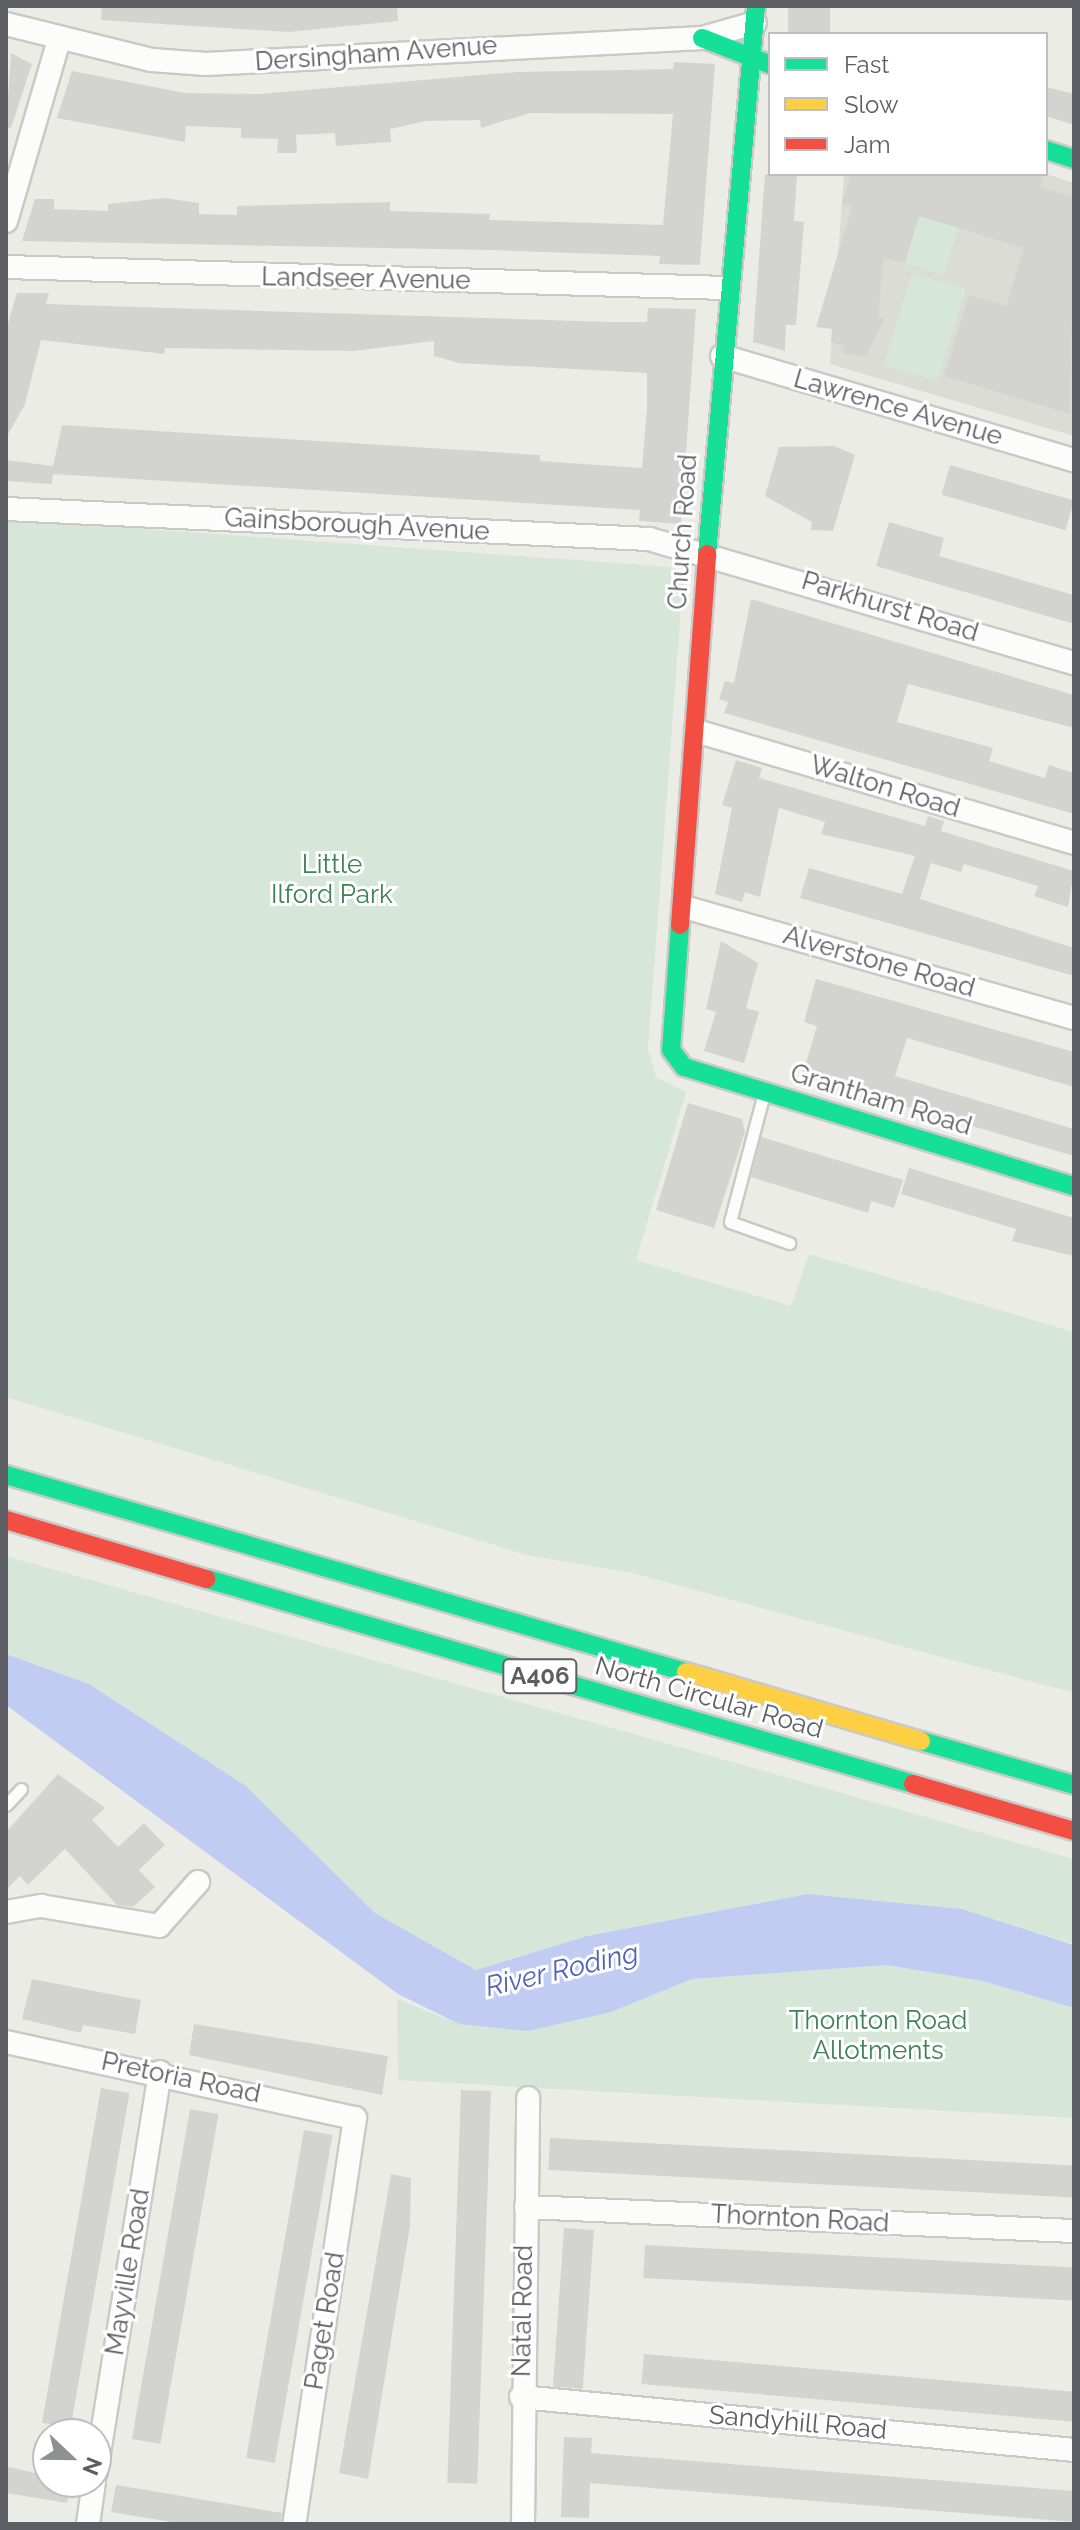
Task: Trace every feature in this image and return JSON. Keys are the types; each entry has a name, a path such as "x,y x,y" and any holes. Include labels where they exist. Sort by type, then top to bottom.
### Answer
{"main road":[{"name":"Church Road","path":"675,1061 726,288 755,15"},
{"name":"Dersingham Avenue","path":"702,38 768,63"},
{"path":"1048,151 1074,159"},
{"name":"Grantham Road","path":"675,1061 764,1092 1074,1186"},
{"name":"North Circular Road","path":"6,1475 1074,1785"},
{"name":"North Circular Road","path":"6,1520 1074,1831"}],"street":[{"name":"Dersingham Avenue","path":"6,24 59,40 206,64 702,38 755,15"},
{"path":"6,221 59,40"},
{"name":"Landseer Avenue","path":"6,267 726,288"},
{"name":"Lawrence Avenue","path":"722,356 1074,460"},
{"name":"Gainsborough Avenue","path":"6,509 649,539 707,550"},
{"name":"Parkhurst Road","path":"707,550 1074,663"},
{"name":"Walton Road","path":"696,731 1074,843"},
{"name":"Alverstone Road","path":"684,907 1074,1018"},
{"path":"6,1912 41,1906 159,1926 198,1882"},
{"name":"Pretoria Road","path":"6,2042 160,2072 355,2118"},
{"name":"Mayville Road","path":"105,2418 160,2072"},
{"name":"Natal Road","path":"523,2524 521,2397 528,2098"},
{"name":"Paget Road","path":"294,2524 355,2118"},
{"name":"Thornton Road","path":"526,2207 1074,2231"},
{"name":"Sandyhill Road","path":"521,2397 1074,2450"},
{"path":"88,2524 92,2498"}],"lane":[{"path":"764,1092 730,1222 789,1243"},
{"path":"6,1805 21,1789"}],"shaded area":[{"path":"1048,175 1074,183 1074,436 830,364 844,176"}],"green space":[{"path":"919,216 958,228 944,275 905,263"},
{"path":"912,273 966,289 937,381 884,365"},
{"name":"Little Ilford Park","path":"6,519 673,567 683,580 648,1049 656,1077 686,1092 636,1260 791,1306 809,1254 1074,1332 1074,1693 632,1573 527,1555 6,1397"},
{"path":"6,1556 1074,1859 1074,1944 962,1909 808,1894 587,1936 476,1970 375,1913 246,1786 89,1684 6,1654"},
{"name":"Thornton Road Allotments","path":"886,1965 983,1981 1074,2008 1074,2118 398,2080 397,1999 459,2024 611,2012 692,1979"}],"water":[{"name":"River Roding","path":"6,1654 89,1684 246,1786 375,1913 476,1970 587,1936 808,1894 962,1909 1074,1945 1074,2008 983,1981 886,1965 692,1979 611,2012 528,2031 459,2024 398,1994 6,1705"}],"building":[{"path":"102,6 397,6 398,21 288,32 101,20"},
{"path":"788,6 830,6 830,32 788,32"},
{"path":"11,53 32,64 11,128 6,127"},
{"path":"674,62 715,64 700,265 659,264 660,256 22,241 35,199 54,199 54,209 108,211 108,204 164,198 199,203 199,214 237,215 237,206 390,202 390,211 490,214 489,220 663,225 673,114 530,113 481,128 480,120 426,121 390,129 391,142 336,146 335,133 296,135 297,153 277,153 278,139 241,138 241,128 186,126 185,142 57,118 72,71 185,93 259,94 517,72 673,69"},
{"path":"1048,88 1074,94 1074,125 1048,117"},
{"path":"765,174 797,176 794,221 804,222 796,325 786,325 785,351 753,342"},
{"path":"850,176 1043,176 1040,187 1074,197 1070,414 944,376 969,295 1006,306 1024,248 919,216 905,263 883,258 878,317 885,318 866,356 843,354 844,345 831,343 832,329 816,327 852,207 842,203"},
{"path":"17,293 49,293 46,304 610,322 647,322 648,308 696,309 681,524 639,521 640,510 53,474 52,484 6,481 6,460 53,466 62,425 540,455 540,461 642,468 647,407 647,373 459,363 434,356 434,341 353,351 165,348 164,354 41,340 25,404 6,438 6,330"},
{"path":"834,446 855,455 833,531 811,530 812,522 765,496 779,447"},
{"path":"950,465 1074,501 1065,530 941,495"},
{"path":"889,522 944,538 939,556 1074,595 1074,624 876,566"},
{"path":"751,599 1074,695 1074,728 908,684 897,722 993,748 989,761 1045,778 1049,765 1074,773 1074,814 724,713 728,702 719,699 725,681 734,683"},
{"path":"736,760 762,768 759,778 925,826 928,816 944,821 941,831 1074,871 1068,907 1034,896 1038,886 964,864 961,872 931,863 920,899 1074,948 1074,976 800,898 809,868 902,894 915,856 821,834 825,822 779,808 760,897 745,892 742,902 715,894 732,808 722,805"},
{"path":"721,941 758,963 746,1008 759,1012 744,1063 704,1051 716,1012 706,1009"},
{"path":"816,979 1074,1052 1074,1087 907,1038 895,1076 1074,1129 1074,1156 802,1076 817,1026 804,1022"},
{"path":"688,1103 742,1119 745,1132 714,1228 656,1210"},
{"path":"761,1137 903,1180 894,1208 871,1201 868,1213 751,1177"},
{"path":"909,1168 1074,1218 1074,1256 1012,1241 1016,1229 901,1194"},
{"path":"58,1774 105,1808 92,1820 118,1847 144,1823 165,1845 139,1870 155,1887 133,1907 117,1905 65,1849 28,1885 20,1876 6,1890 6,1832"},
{"path":"32,1979 141,2000 135,2034 83,2025 81,2033 22,2019"},
{"path":"194,2024 388,2056 382,2095 189,2055"},
{"path":"101,2088 130,2093 72,2418 43,2418"},
{"path":"461,2090 491,2091 477,2484 447,2483"},
{"path":"190,2109 219,2114 160,2444 132,2439"},
{"path":"304,2130 333,2135 275,2463 246,2458"},
{"path":"550,2138 1074,2165 1073,2197 548,2170"},
{"path":"391,2174 411,2178 410,2226 368,2479 339,2473"},
{"path":"564,2228 594,2230 583,2389 553,2387"},
{"path":"645,2245 1073,2267 1072,2300 643,2278"},
{"path":"644,2354 1074,2392 1072,2422 641,2384"},
{"path":"564,2437 592,2438 591,2453 1074,2491 1074,2522 590,2483 589,2518 561,2517"},
{"path":"6,2466 32,2472 32,2497 6,2493"},
{"path":"116,2485 282,2513 280,2524 184,2524 111,2512"},
{"path":"36,2498 68,2498 67,2503"}],"traffic: fast":[{"path":"707,554 756,6"},
{"path":"702,38 768,64"},
{"path":"1048,151 1074,159"},
{"path":"680,925 671,1050 684,1067 1074,1186"},
{"path":"6,1475 686,1672"},
{"path":"207,1579 913,1784"},
{"path":"921,1741 1074,1785"}],"traffic: slow":[{"path":"686,1672 921,1741"}],"traffic: jam":[{"path":"680,925 707,554"},
{"path":"6,1520 207,1579"},
{"path":"913,1784 1074,1831"}]}
